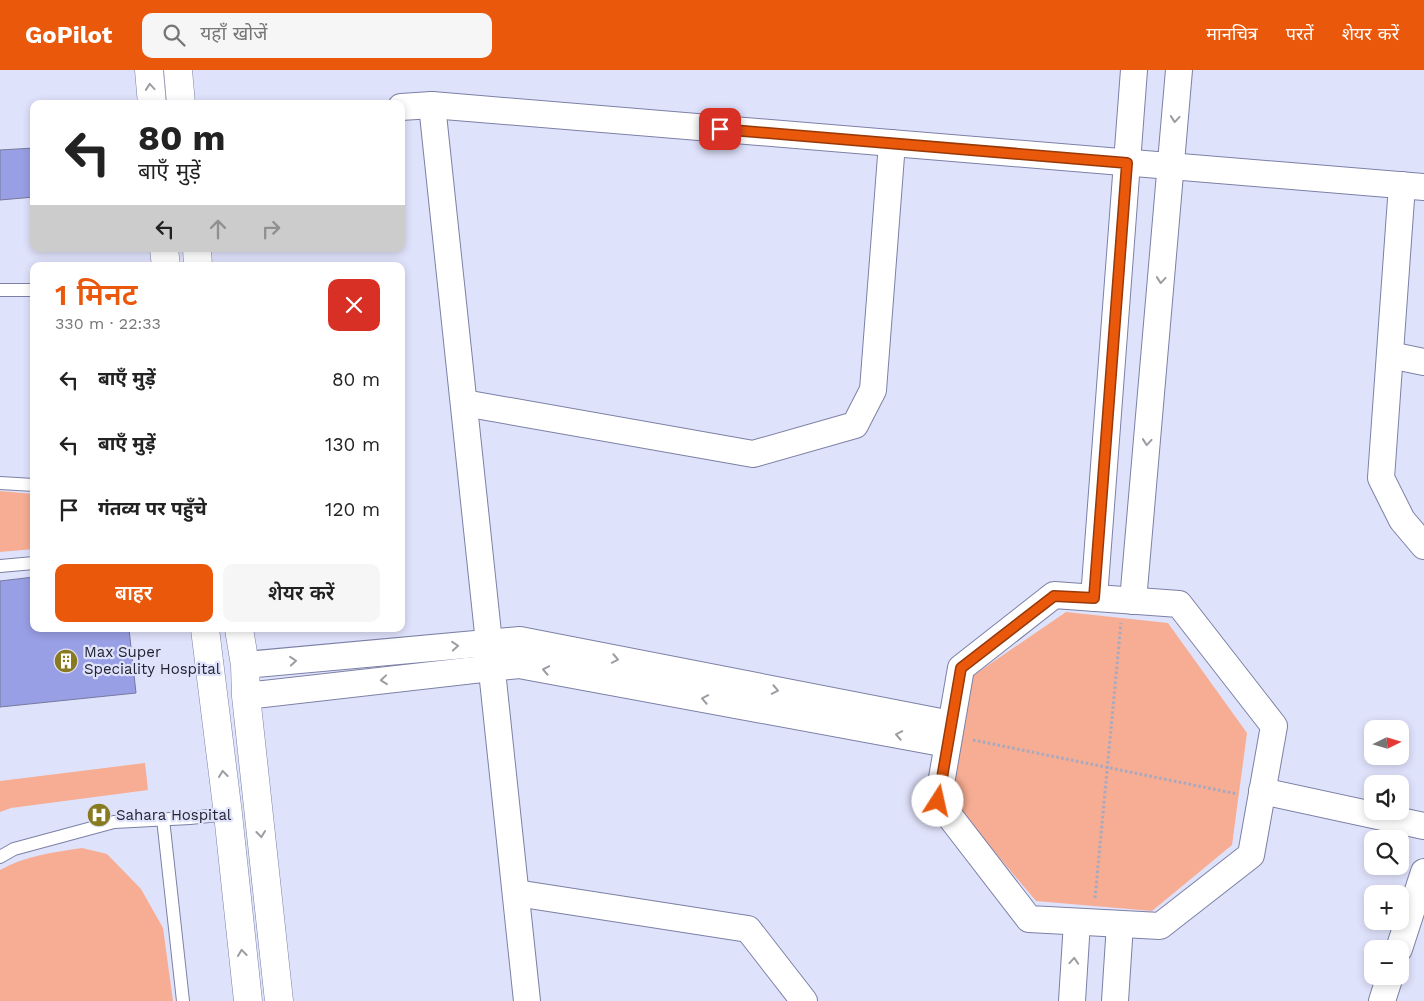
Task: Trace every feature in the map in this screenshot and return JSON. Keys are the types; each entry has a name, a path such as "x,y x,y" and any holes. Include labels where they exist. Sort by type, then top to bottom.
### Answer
{"street":[{"path":"149,70 152,100"},
{"path":"178,70 181,100"},
{"path":"1094,598 1134,70"},
{"path":"1128,600 1179,70"},
{"path":"405,107 432,105 1413,186 1390,355 1380,478 1402,520 1424,546"},
{"path":"432,105 527,1001"},
{"path":"464,403 753,454 854,425 873,390 892,143"},
{"path":"1390,355 1424,362"},
{"path":"1054,596 1094,598 1179,604 1274,726 1251,855 1160,926 1029,919 938,801 961,668 1054,596"},
{"path":"205,632 228,814 248,1001"},
{"path":"239,632 280,1001"},
{"path":"246,696 491,655"},
{"path":"244,665 491,655 520,665 949,734"},
{"path":"1262,795 1424,826"},
{"path":"1402,940 1424,872"},
{"path":"516,893 748,930 804,1001"},
{"path":"1072,1001 1085,922"},
{"path":"1115,1001 1120,924"},
{"path":"1382,1001 1387,985"}],"lane":[{"path":"0,290 30,290"},
{"path":"0,483 30,485"},
{"path":"0,566 30,563"},
{"path":"0,857 14,849 114,822 228,814"},
{"path":"163,818 183,1001"}],"path":[{"path":"1085,922 1128,600"},
{"path":"949,734 1107,767 1262,795"}],"shaded area":[{"path":"0,491 30,494 30,549 0,552"},
{"path":"1066,612 1168,623 1247,733 1232,845 1152,911 1036,901 950,799 971,677"},
{"path":"145,763 148,790 11,808 0,812 0,781"},
{"path":"82,848 107,854 141,889 163,928 173,1001 0,1001 0,870 29,858"}],"building":[{"path":"30,148 30,197 0,200 0,150"},
{"name":"Max Super Speciality Hospital","path":"30,577 30,632 129,632 136,693 0,707 0,581"}],"place":[{"name":"Max Super Speciality Hospital","path":"66,661"},
{"name":"Sahara Hospital","path":"99,815"}],"route":[{"path":"720,129 1127,163 1094,598 1054,596 961,668 938,801"}]}
